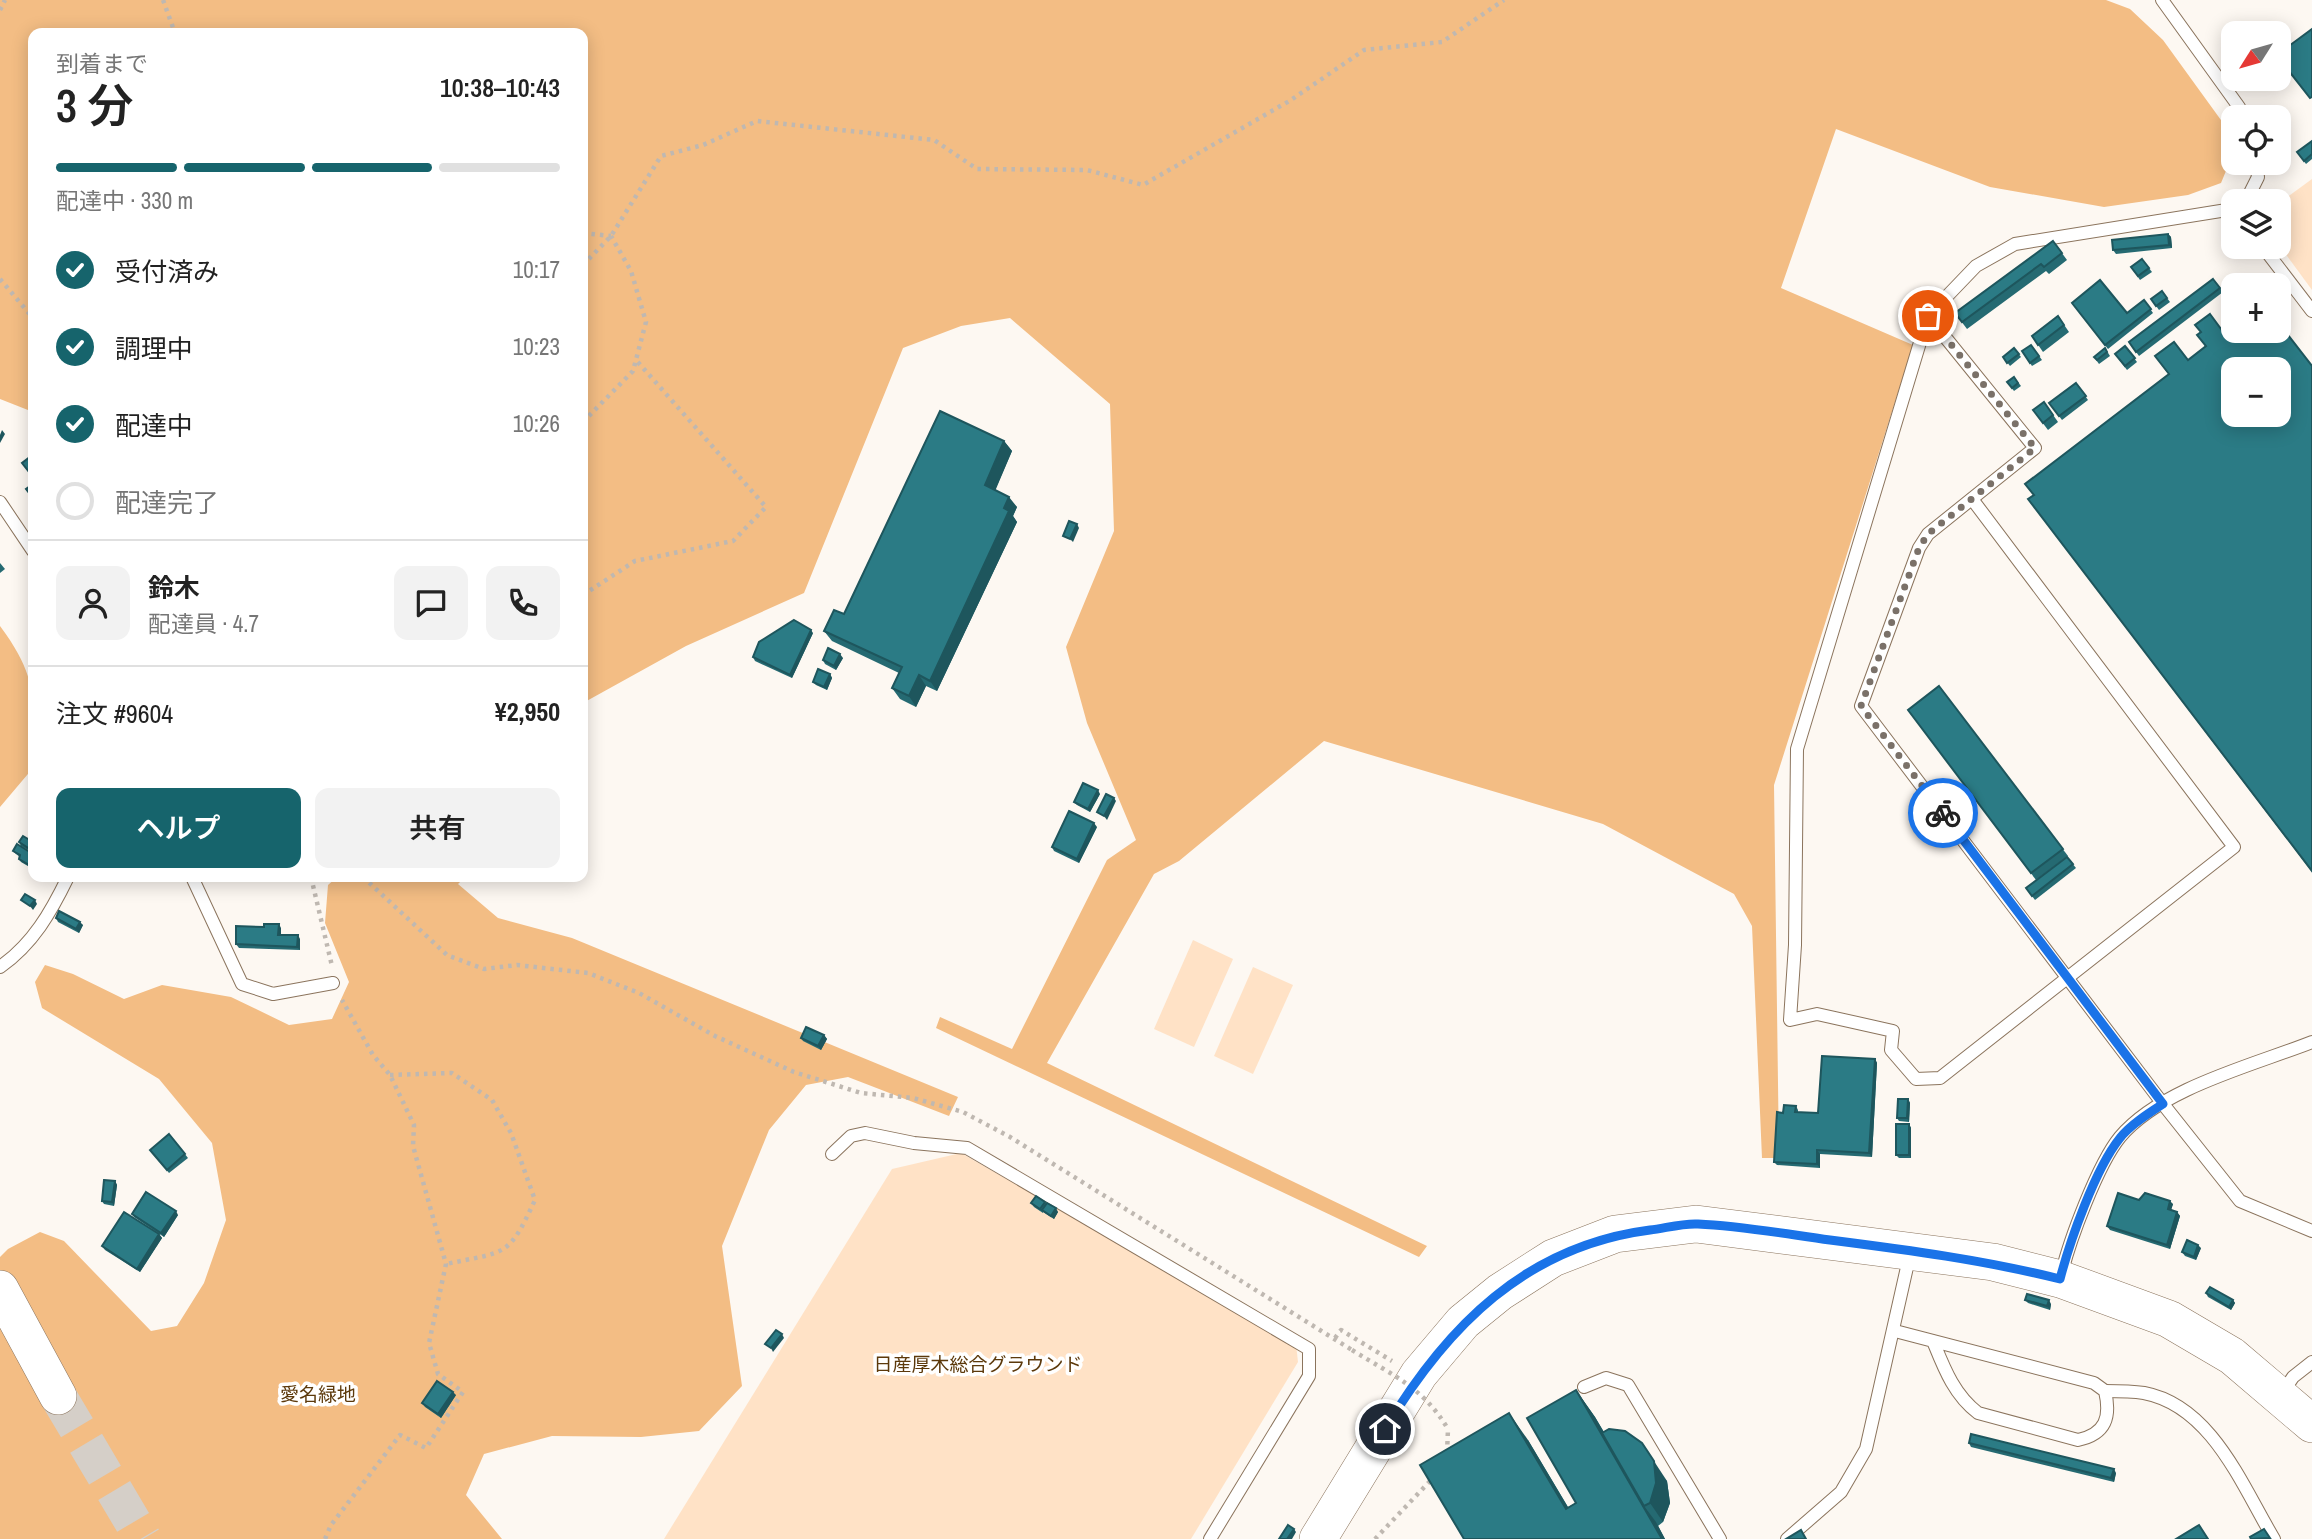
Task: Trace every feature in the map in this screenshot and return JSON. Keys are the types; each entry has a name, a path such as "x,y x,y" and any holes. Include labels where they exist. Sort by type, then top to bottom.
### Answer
{"street":[{"path":"1318,1539 1419,1374 1463,1322 1500,1292 1553,1258 1615,1234 1696,1224 1993,1262 2060,1279 2169,1319 2232,1356 2312,1424"},
{"path":"0,1289 58,1396"}],"lane":[{"path":"2162,0 2238,105"},
{"path":"1972,499 2234,847 1940,1078 1916,1079 1891,1049 1893,1031 1817,1014 1790,1020 1796,932 1797,749 1928,316 1976,266 2015,244 2221,211"},
{"path":"2272,259 2312,311"},
{"path":"1928,316 2035,448 1928,534 1919,548 1861,706 2163,1104 2240,1201 2312,1231"},
{"path":"0,502 28,544"},
{"path":"0,967 12,959 46,922 66,882"},
{"path":"194,882 242,984 273,994 333,983"},
{"path":"2060,1279 2068,1247 2093,1188 2120,1138 2163,1104 2196,1087 2312,1042"},
{"path":"832,1154 851,1136 865,1133 914,1143 967,1148 1309,1349 1309,1376 1210,1539"},
{"path":"1787,1539 1841,1492 1866,1449 1895,1331 1910,1250"},
{"path":"1895,1331 2094,1383 2105,1391 2144,1393 2179,1407 2196,1419 2216,1442 2274,1539"},
{"path":"1933,1341 1964,1403 1992,1419 2078,1440 2092,1437 2105,1426 2110,1410 2105,1391"},
{"path":"2281,1395 2293,1377 2312,1362"},
{"path":"1584,1387 1606,1378 1628,1385 1720,1539"}],"path":[{"path":"0,10 5,0"},
{"path":"163,0 173,28"},
{"path":"588,260 611,236 661,156 703,145 757,121 934,140 977,169 1087,170 1143,185 1291,100 1364,50 1442,42 1504,0"},
{"path":"588,234 611,236"},
{"path":"588,417 633,371 646,322 631,271 611,236"},
{"path":"0,279 28,312"},
{"path":"588,592 635,561 733,541 766,508 636,360"},
{"path":"312,882 333,983 357,1031 390,1075 414,1125 413,1146 446,1264 429,1343 438,1374 463,1392 426,1448 400,1435 331,1525 325,1539"},
{"path":"368,882 447,955 484,969 517,965 587,973 639,993 726,1041 817,1079"},
{"path":"390,1075 452,1073 492,1100 511,1133 536,1200 518,1237 503,1251 446,1264"},
{"path":"1335,1338 1341,1330 1400,1366"},
{"path":"1352,1350 1433,1404 1448,1429 1447,1454 1442,1464"},
{"path":"1375,1539 1437,1473"}],"green space":[{"path":"0,0 2106,0 2130,9 2163,40 2221,120 2221,175 2224,175 2221,183 2188,195 2104,207 1990,187 1836,129 1781,288 1913,345 1774,785 1779,1158 1762,1158 1752,926 1734,894 1603,824 1324,741 1179,861 1154,874 1047,1063 1427,1246 1419,1257 936,1028 940,1017 1012,1049 1107,860 1136,840 1087,723 1066,647 1114,531 1110,404 1010,318 961,326 903,348 804,593 686,646 588,700 588,28 28,28 28,410 0,399"},
{"path":"2312,179 2312,290 2289,259 2291,194"},
{"path":"0,626 13,645 28,678 28,774 0,807"},
{"name":"愛名緑地","path":"331,882 460,882 458,884 498,918 572,938 958,1097 949,1116 848,1077 806,1085 769,1130 722,1246 742,1386 699,1431 641,1437 552,1436 484,1454 466,1495 502,1539 0,1539 0,1257 8,1249 40,1232 64,1241 151,1331 177,1326 204,1283 226,1220 212,1143 159,1079 42,1008 35,982 45,965 73,974 124,999 162,985 231,997 289,1025 332,1019 349,982 325,923 328,885"},
{"path":"1193,940 1233,959 1194,1047 1154,1029"},
{"path":"1253,967 1293,985 1253,1074 1214,1056"},
{"name":"日産厚木総合グラウンド","path":"961,1153 1296,1344 1298,1362 1191,1539 664,1539 892,1169"}],"building":[{"path":"2312,29 2310,98 2291,74 2291,44"},
{"path":"2312,141 2312,154 2304,161 2297,152"},
{"path":"2168,234 2169,245 2113,250 2112,240"},
{"path":"2053,241 2062,253 2044,267 2041,264 1962,322 1955,313"},
{"path":"2142,259 2149,268 2138,276 2131,267"},
{"path":"2213,279 2220,288 2136,352 2129,342"},
{"path":"2100,280 2127,313 2144,300 2151,309 2105,345 2072,303"},
{"path":"2162,291 2167,298 2156,306 2151,299"},
{"path":"2210,314 2221,329 2221,343 2291,343 2291,339 2312,366 2312,871 2028,499 2034,495 2025,484 2169,374 2155,356 2174,342 2188,360 2206,346 2197,335 2201,332 2195,325"},
{"path":"2058,316 2064,325 2038,345 2032,336"},
{"path":"2031,345 2039,356 2030,363 2022,351"},
{"path":"2125,346 2135,358 2125,366 2115,354"},
{"path":"2014,348 2019,354 2007,363 2003,357"},
{"path":"2105,348 2107,352 2097,360 2094,357"},
{"path":"2014,377 2018,383 2012,388 2007,382"},
{"path":"2076,383 2086,396 2059,416 2049,403"},
{"path":"2044,402 2053,415 2043,423 2033,410"},
{"path":"940,411 1004,441 985,485 1009,497 1004,508 1009,511 930,681 919,675 909,696 892,688 902,667 824,631 834,610 844,614"},
{"path":"28,458 28,471 22,463"},
{"path":"1069,521 1077,524 1070,539 1063,536"},
{"path":"794,620 811,630 790,675 753,657 759,642"},
{"path":"828,648 840,654 834,666 823,660"},
{"path":"818,669 830,674 824,687 813,682"},
{"path":"1939,686 2063,849 2031,873 1908,710"},
{"path":"1083,783 1098,790 1088,809 1074,802"},
{"path":"1106,794 1114,798 1104,816 1097,812"},
{"path":"1069,811 1094,823 1077,859 1052,847"},
{"path":"23,836 28,839 28,848 19,842"},
{"path":"17,844 28,851 28,864 19,859 20,855 13,851"},
{"path":"2067,857 2073,864 2032,896 2026,888"},
{"path":"25,894 35,900 30,906 21,900"},
{"path":"59,911 80,922 76,929 56,918"},
{"path":"264,924 279,924 278,935 298,935 297,947 236,944 236,926 264,927"},
{"path":"806,1027 824,1035 818,1046 801,1038"},
{"path":"1822,1056 1875,1059 1869,1153 1817,1150 1817,1164 1774,1162 1777,1112 1783,1113 1784,1105 1796,1106 1795,1112 1818,1113"},
{"path":"1898,1099 1908,1099 1907,1118 1897,1118"},
{"path":"1896,1124 1909,1124 1909,1155 1896,1155"},
{"path":"169,1134 185,1154 167,1170 150,1150"},
{"path":"104,1180 115,1181 112,1202 102,1201"},
{"path":"146,1192 176,1211 161,1233 132,1214"},
{"path":"2118,1193 2139,1200 2145,1193 2170,1201 2168,1209 2177,1212 2167,1245 2107,1226"},
{"path":"1036,1196 1045,1202 1040,1209 1031,1203"},
{"path":"1047,1203 1056,1208 1051,1216 1042,1210"},
{"path":"124,1212 159,1234 137,1269 102,1246"},
{"path":"2187,1240 2198,1245 2194,1257 2182,1252"},
{"path":"2210,1287 2233,1300 2229,1307 2206,1293"},
{"path":"2027,1294 2049,1300 2047,1306 2025,1300"},
{"path":"776,1330 782,1334 771,1348 765,1344"},
{"path":"437,1381 453,1392 438,1414 422,1403"},
{"path":"1576,1390 1662,1539 1464,1539 1420,1465 1509,1413 1566,1509 1576,1503 1527,1418"},
{"path":"1609,1429 1625,1431 1642,1443 1654,1461 1656,1483 1650,1503 1644,1506 1602,1433"},
{"path":"1971,1434 2114,1469 2111,1478 1969,1443"},
{"path":"1288,1525 1294,1529 1287,1539 1279,1539"},
{"path":"2199,1525 2208,1539 2176,1539"},
{"path":"2264,1529 2270,1538 2251,1539 2250,1537"},
{"path":"1801,1530 1806,1539 1786,1539"}],"tunnel":[{"path":"58,1396 143,1539"}],"way so far":[{"path":"1928,316 2035,448 1928,534 1919,548 1861,706 1943,813"}],"route":[{"path":"1385,1429 1419,1374 1463,1322 1500,1292 1553,1258 1615,1234 1696,1224 1993,1262 2060,1279 2068,1247 2093,1188 2120,1138 2163,1104 1943,813"}]}
